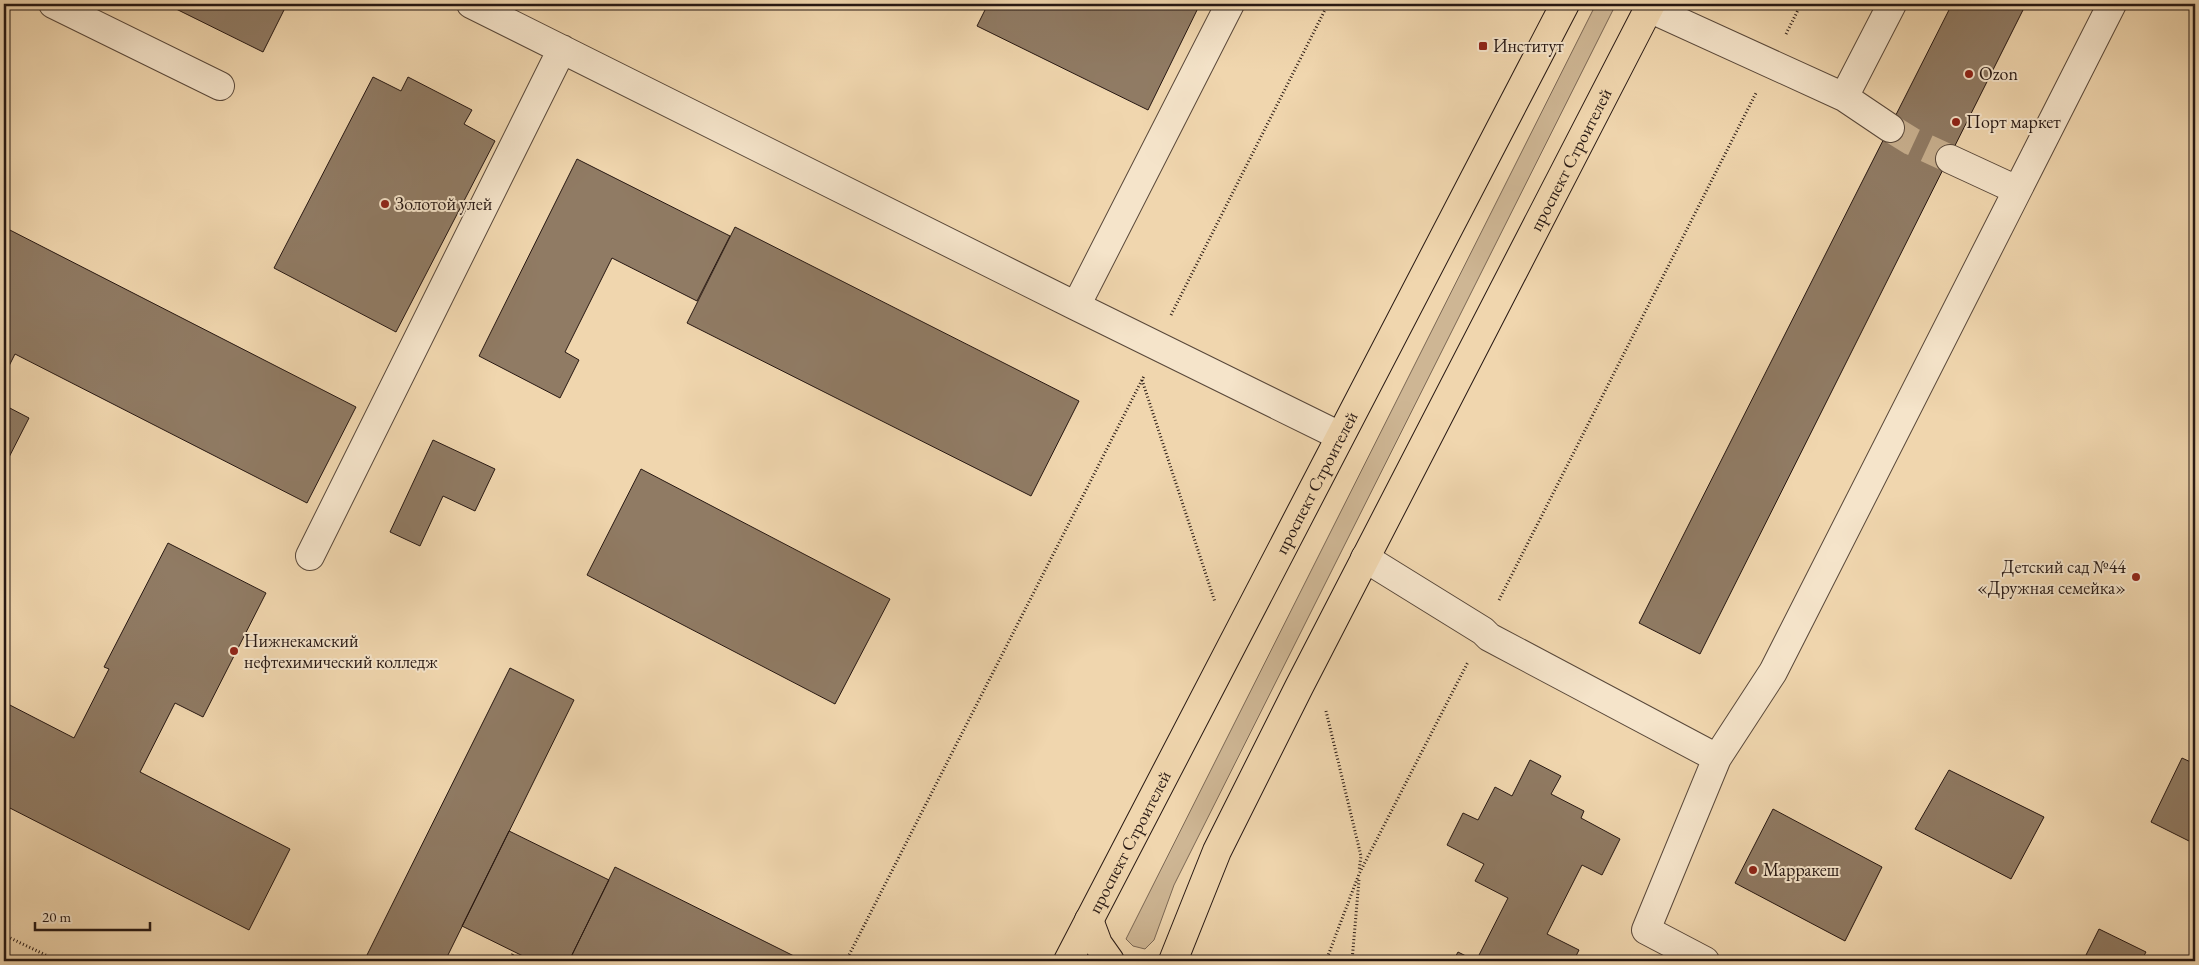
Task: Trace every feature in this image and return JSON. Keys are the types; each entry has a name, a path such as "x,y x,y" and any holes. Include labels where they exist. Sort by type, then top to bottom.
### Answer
{"main road":[{"name":"проспект Строителей","path":"1068,961 1565,4"},
{"name":"проспект Строителей","path":"1172,959 1217,851 1299,687 1650,6"},
{"path":"1089,920 1098,944 1110,961"}],"lane":[{"path":"53,4 220,86"},
{"path":"472,4 1155,346 1340,436"},
{"path":"1076,306 1230,4"},
{"path":"1844,97 1892,4"},
{"path":"1705,961 1646,930 1717,758 1773,672 2112,4"},
{"path":"1650,6 1844,97 1890,128"},
{"path":"310,556 562,49"},
{"path":"1950,160 2017,190"},
{"path":"1365,558 1483,631 1489,637 1717,758"}],"path":[{"path":"846,961 1142,380 1155,346 1328,4"},
{"path":"1326,961 1359,874 1801,4"},
{"path":"1142,380 1231,648"},
{"path":"1299,687 1326,712 1361,856 1352,961"},
{"path":"4,935 58,961"},
{"path":"510,961 514,952"}],"shaded area":[{"path":"1596,4 1616,4 1174,885 1154,940 1145,949 1133,946 1126,939"}],"building":[{"path":"166,4 287,4 263,52"},
{"path":"988,4 1200,4 1148,110 977,26"},
{"path":"1952,4 2026,4 1700,654 1639,623"},
{"name":"Золотой улей","path":"373,77 401,91 408,77 472,110 464,124 495,141 396,332 274,268"},
{"path":"577,159 730,236 697,301 612,258 565,352 579,360 560,398 479,356"},
{"path":"4,227 356,407 307,503 15,354 4,376"},
{"path":"735,227 1079,401 1031,496 687,323"},
{"path":"4,405 29,418 4,467"},
{"path":"433,440 495,469 475,511 443,496 420,546 390,532"},
{"path":"641,469 890,599 835,704 587,575"},
{"path":"168,543 266,593 203,717 175,703 140,772 290,849 249,930 4,805 4,702 74,738 109,669 104,667"},
{"path":"510,668 574,700 445,961 364,961"},
{"path":"2182,758 2195,764 2195,844 2151,822"},
{"path":"1530,760 1561,776 1551,794 1584,811 1581,818 1620,839 1602,875 1582,865 1547,934 1579,950 1575,958 1582,961 1476,961 1508,898 1475,881 1484,864 1447,845 1463,813 1478,820 1495,787 1512,796"},
{"path":"1949,770 2044,817 2011,879 1915,829"},
{"path":"1773,809 1882,867 1845,941 1735,883"},
{"path":"509,831 609,880 569,961 533,961 462,926"},
{"path":"615,867 804,961 569,961"},
{"path":"2099,929 2146,952 2141,961 2083,961"},
{"path":"1458,952 1476,961 1453,961"}],"tunnel":[{"path":"1890,128 1911,141 1950,159"}],"place":[{"name":"Институт","path":"1483,46"},
{"name":"Ozon","path":"1969,74"},
{"name":"Порт маркет","path":"1956,122"},
{"name":"Золотой улей","path":"385,204"},
{"name":"Детский сад №44 «Дружная семейка»","path":"2136,577"},
{"name":"Нижнекамский нефтехимический колледж","path":"234,651"},
{"name":"Марракеш","path":"1753,870"}]}
